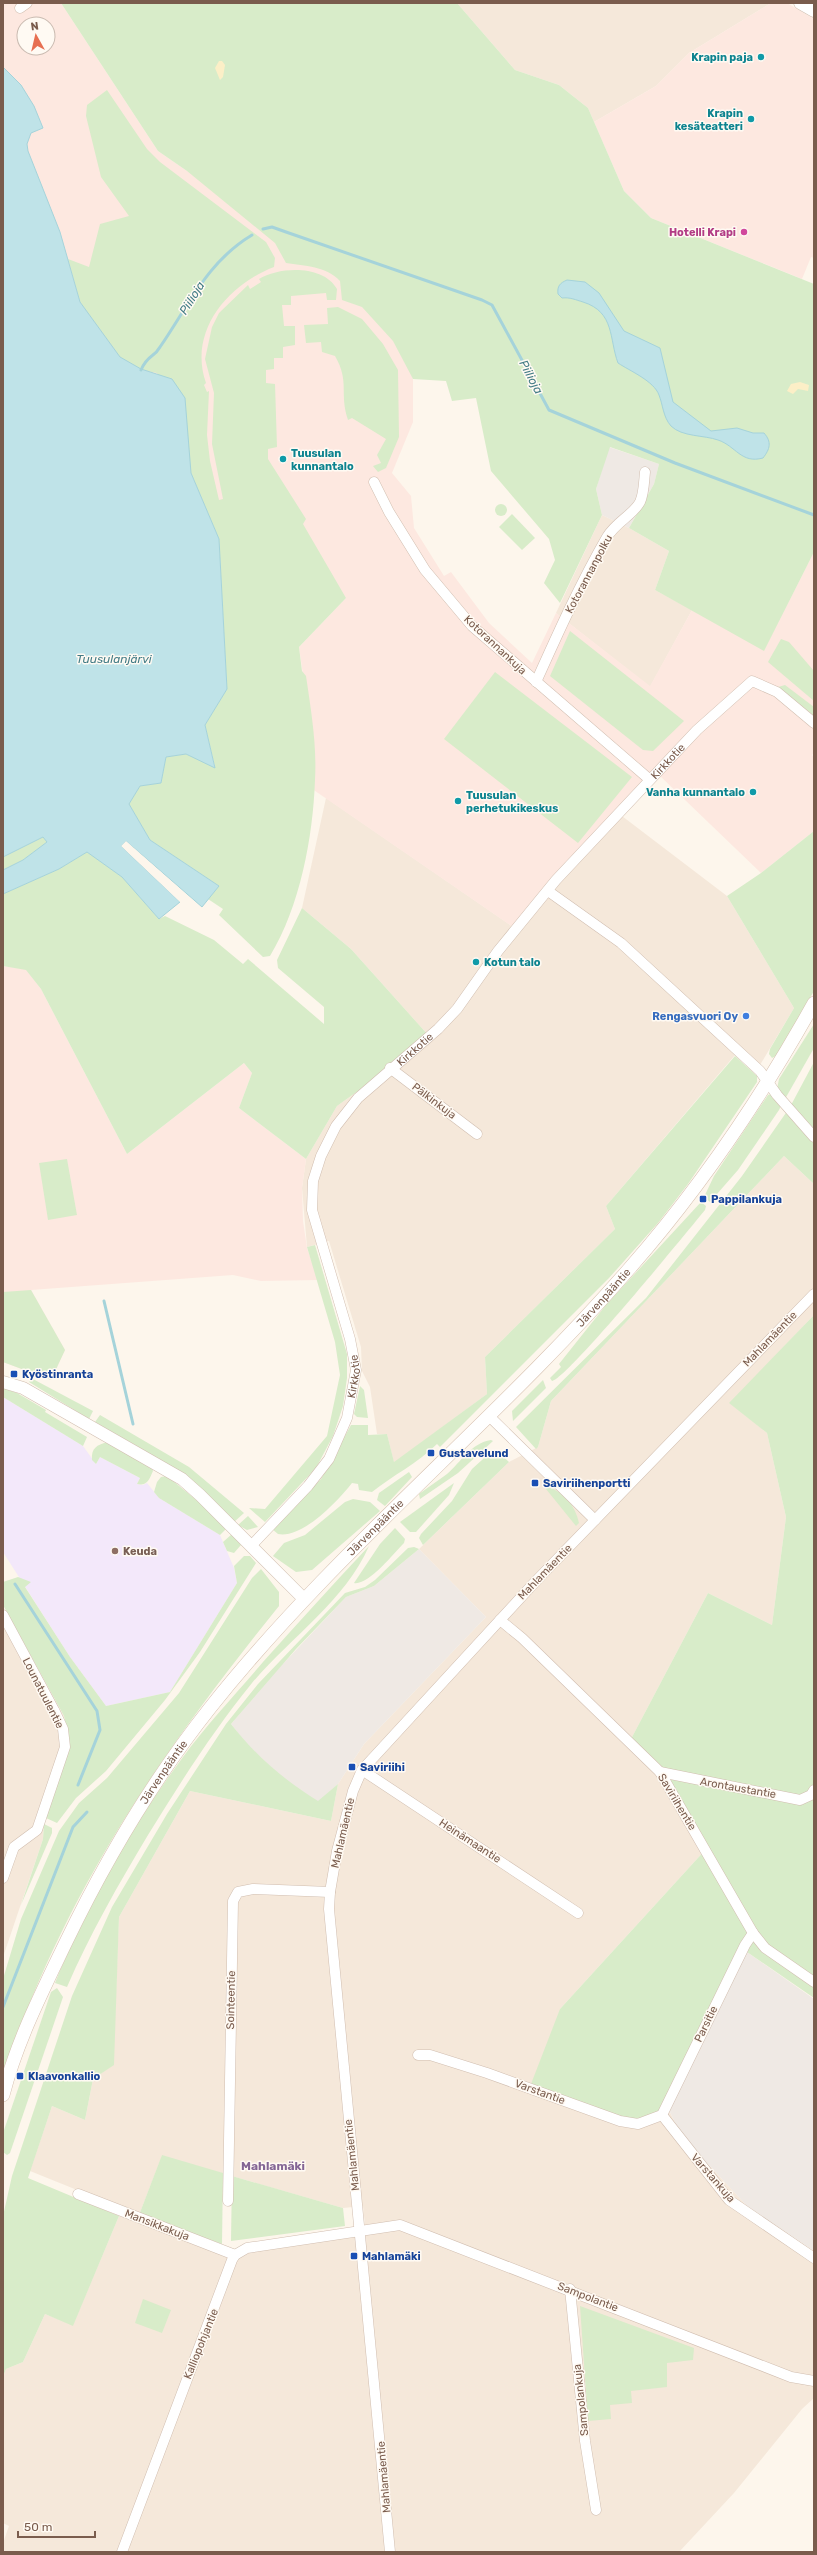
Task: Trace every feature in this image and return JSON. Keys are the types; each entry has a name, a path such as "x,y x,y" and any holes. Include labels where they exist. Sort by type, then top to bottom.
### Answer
{"main road":[{"name":"Järvenpääntie","path":"3,2095 28,2019 92,1889 119,1840 147,1795 211,1707 304,1599 490,1417 633,1264 694,1191 746,1118 814,1003"}],"street":[{"path":"800,3 814,11"},
{"name":"Kotorannanpolku","path":"536,682 559,630 608,537 619,521 633,511 640,501 645,472"},
{"name":"Kotorannankuja","path":"374,482 425,570 472,626 649,779"},
{"name":"Kirkkotie","path":"251,1546 308,1486 329,1459 347,1418 356,1370 343,1314 316,1229 312,1210 313,1181 321,1156 336,1126 358,1098 390,1068 438,1029 457,1009 498,951 548,891 649,779 697,730 752,681 777,692 814,723"},
{"path":"548,891 621,942 768,1081 777,1095 814,1137"},
{"name":"Pälkinkuja","path":"390,1068 477,1134"},
{"name":"Mahlamäentie","path":"390,2552 332,1952 330,1892 337,1851 353,1791 362,1770 500,1620 814,1294"},
{"path":"3,1382 23,1388 182,1479 304,1599"},
{"path":"490,1417 595,1520"},
{"name":"Lounatuulentie","path":"3,1615 63,1729 65,1747 37,1830 14,1847 3,1878"},
{"name":"Saviriihentie","path":"500,1620 522,1638 660,1772 753,1933 765,1948 814,1982"},
{"name":"Heinämaantie","path":"362,1770 578,1913"},
{"name":"Arontaustantie","path":"660,1772 800,1800 811,1795 814,1790"},
{"name":"Sointeentie","path":"228,2201 233,1901 238,1892 253,1889 330,1892"},
{"name":"Parsitie","path":"662,2115 745,1945 753,1933"},
{"name":"Varstantie","path":"418,2055 430,2055 487,2073 620,2121 638,2124 662,2115"},
{"name":"Varstankuja","path":"662,2115 729,2200 814,2258"},
{"name":"Mansikkakuja","path":"78,2194 235,2255"},
{"name":"Sampolantie","path":"359,2230 400,2225 570,2289 791,2377 814,2381"},
{"path":"235,2255 247,2248 359,2230"},
{"name":"Kalliopohjantie","path":"122,2552 235,2255"},
{"name":"Sampolankuja","path":"570,2289 585,2441 596,2510"}],"shaded area":[{"path":"3,3 61,3 158,151 187,171 302,225 398,338 413,379 413,422 392,473 411,496 414,528 444,576 451,572 489,623 532,663 556,613 650,686 692,610 764,650 814,552 814,753 812,755 814,757 814,831 761,873 659,775 516,929 305,784 309,717 299,647 346,598 200,496 80,302 60,232 28,151 27,144 31,133 43,128 21,85 3,67"},
{"path":"457,3 771,3 689,53 656,86 594,122 588,108 559,85 515,70"},
{"path":"771,3 787,3 814,19 814,258 811,257 802,279 651,218 624,191 594,122 656,86 689,53"},
{"path":"609,447 659,464 654,484 629,528 602,515 596,489"},
{"path":"602,515 629,528 669,551 655,590 692,610 650,687 556,613"},
{"path":"326,798 516,929 618,813 727,896 794,1008 760,1065 741,1048 606,1206 615,1229 485,1357 487,1394 394,1463 387,1434 377,1434 370,1387 362,1371 361,1347 329,1241 307,1247 302,1188 306,1159 337,1106 390,1068 429,1036 351,949 302,908"},
{"path":"3,966 26,969 41,989 127,1154 244,1063 252,1073 239,1108 306,1159 302,1188 303,1221 307,1248 318,1280 261,1281 233,1275 31,1290 65,1350 51,1380 3,1362"},
{"path":"784,1156 814,1184 814,1315 730,1403 767,1433 786,1517 772,1625 708,1593 631,1739 707,1848 560,2009 669,2110 681,2135 747,2206 814,2251 814,2398 802,2409 734,2493 679,2552 3,2552 3,2543 9,2526 3,2523 3,2377 6,2369 23,2362 45,2314 73,2325 119,2216 220,2254 366,2234 363,2206 343,2208 162,2156 139,2215 30,2171 52,2106 85,2120 93,2079 113,2065 119,1917 190,1791 331,1821 338,1784 364,1744 486,1617 419,1549 509,1462 538,1447 551,1401"},
{"name":"Keuda","path":"3,1397 83,1446 96,1464 100,1457 140,1478 137,1484 143,1485 147,1483 159,1498 220,1535 234,1568 237,1583 170,1692 106,1706 70,1657 3,1552"},
{"path":"419,1549 486,1617 364,1744 338,1784 318,1802 283,1779 245,1742 231,1724 280,1667 346,1597 374,1586"},
{"path":"7,1614 64,1716 70,1745 44,1824 43,1839 3,1957 3,1616"},
{"path":"747,1952 814,1999 814,2251 747,2206 681,2135 669,2110"}],"green space":[{"path":"61,3 457,3 515,70 559,85 588,108 624,191 651,218 814,284 814,552 764,651 655,590 669,551 629,528 654,484 659,464 610,447 596,489 602,515 560,603 544,583 555,560 549,539 491,471 476,398 452,401 446,381 413,379 393,341 362,307 342,300 340,281 328,272 322,270 308,266 286,263 275,243 187,171 158,151"},
{"path":"107,90 147,149 160,162 266,242 275,258 274,267 257,275 227,298 207,329 202,346 202,364 206,383 204,385 207,392 209,391 207,435 210,461 219,500 223,499 212,444 214,393 205,359 212,327 219,313 248,285 250,289 261,282 259,279 278,272 301,270 312,272 322,275 331,281 337,289 336,300 327,300 326,293 291,296 291,305 282,305 284,326 295,326 295,345 283,347 283,358 274,358 274,369 266,370 266,383 275,384 277,447 268,449 268,459 306,519 303,524 346,598 299,647 302,671 306,676 313,728 315,754 314,802 308,848 297,894 280,937 270,956 263,957 219,915 223,909 208,899 219,886 150,840 129,804 140,786 161,783 166,757 186,754 215,767 205,725 227,689 219,539 191,473 187,445 157,373 141,370 120,357 80,302 68,259 89,267 100,224 129,216 101,177 86,116 87,105"},
{"path":"338,307 362,319 383,344 398,370 399,437 386,468 378,472 373,466 381,463 377,455 386,439 352,418 348,420 345,411 342,373 335,356 322,352 321,342 306,343 304,325 328,324 327,308"},
{"path":"499,504 503,504 507,510 503,516 499,516 495,512 495,508"},
{"path":"512,514 535,538 522,550 499,527"},
{"path":"570,631 684,721 653,751 643,750 550,676"},
{"path":"781,639 789,642 814,671 814,701 768,662"},
{"path":"495,672 632,777 578,843 444,739"},
{"path":"785,685 814,707 814,716 778,687"},
{"path":"814,831 814,991 776,1056 772,1058 769,1054 770,1049 794,1008 727,896 761,873"},
{"path":"43,837 47,842 23,860 3,870 3,857"},
{"path":"87,852 122,877 159,919 165,916 214,940 243,964 248,959 324,1024 324,1007 278,968 277,960 302,908 351,949 429,1036 390,1068 337,1106 306,1159 239,1108 252,1073 244,1063 127,1154 41,989 26,970 3,966 3,894 59,869"},
{"path":"814,1024 814,1048 785,1099 777,1089 779,1079"},
{"path":"735,1056 757,1076 757,1082 688,1184 658,1223 609,1278 440,1447 437,1444 421,1458 372,1492 359,1490 358,1484 352,1483 319,1517 298,1531 287,1534 278,1534 272,1529 321,1479 351,1425 368,1425 368,1435 387,1434 394,1462 487,1394 485,1357 615,1229 606,1206"},
{"path":"814,1062 814,1184 784,1156 551,1401 538,1447 536,1449 516,1427 646,1298 742,1176 790,1107"},
{"path":"771,1094 781,1106 779,1110 738,1170 710,1202 704,1197 714,1176 768,1095"},
{"path":"67,1159 77,1215 48,1220 39,1163"},
{"path":"701,1202 706,1206 705,1210 676,1246 580,1357 552,1381 550,1378 561,1367 559,1364 606,1305"},
{"path":"315,1245 347,1354 347,1378 343,1406 333,1436 316,1468 265,1522 249,1508 265,1509 327,1436 340,1375 335,1342 307,1247"},
{"path":"31,1290 65,1350 51,1380 3,1362 3,1292"},
{"path":"814,1315 814,1998 747,1952 669,2110 632,2121 531,2084 560,2009 707,1848 631,1739 708,1593 772,1625 786,1517 767,1433 729,1403"},
{"path":"31,1378 93,1411 89,1419 29,1382"},
{"path":"543,1380 546,1388 513,1421 512,1411"},
{"path":"360,1386 364,1390 368,1418 357,1417 354,1414"},
{"path":"3,1388 17,1393 87,1437 83,1446 3,1397"},
{"path":"100,1415 189,1467 244,1513 234,1522 180,1471 95,1422"},
{"path":"491,1440 493,1441 458,1473 420,1499 419,1494 447,1474 472,1449"},
{"path":"107,1442 151,1466 153,1471 147,1482 137,1484 140,1478 100,1457 96,1464 92,1460 95,1448 100,1444"},
{"path":"492,1451 497,1451 509,1462 423,1545 419,1538 421,1534 452,1501 472,1469"},
{"path":"409,1472 412,1477 385,1506 377,1500 379,1493"},
{"path":"167,1476 200,1503 226,1529 220,1535 159,1498 154,1492 157,1482 161,1477"},
{"path":"454,1483 449,1495 416,1532 410,1532 400,1522"},
{"path":"546,1486 558,1492 572,1505 579,1523 576,1526 546,1489"},
{"path":"353,1499 370,1502 380,1511 312,1570 296,1572 273,1556 284,1543 305,1535 345,1502"},
{"path":"248,1516 258,1527 247,1530 238,1525"},
{"path":"395,1528 405,1539 404,1543 373,1574 360,1583 354,1583 380,1544"},
{"path":"232,1534 241,1545 234,1553 227,1551 223,1542"},
{"path":"369,1546 359,1566 346,1584 316,1618 267,1666 252,1683 210,1738 160,1816 115,1891 67,1987 55,1983 81,1924 96,1895 146,1810 164,1783 212,1720"},
{"path":"414,1547 419,1549 374,1586 346,1597 296,1649 231,1724 250,1747 271,1767 318,1801 338,1784 331,1821 190,1791 119,1917 114,2065 93,2079 85,2120 52,2106 28,2178 119,2216 73,2326 45,2314 23,2362 6,2369 3,2377 3,2216 12,2176 72,1996 112,1907 167,1814 226,1724 258,1684 345,1593 365,1587 375,1580 408,1548"},
{"path":"244,1556 250,1556 256,1563 200,1652 165,1700 106,1771 76,1798 57,1823 46,1818 70,1745 64,1716 3,1605 3,1582 18,1577 31,1582 25,1587 70,1657 106,1706 170,1692 237,1583 234,1566"},
{"path":"261,1569 279,1592 279,1606 235,1661 194,1717 155,1772 119,1828 85,1886 55,1946 27,2009 3,2075 3,1979 21,1919 59,1831 79,1803 107,1778 179,1693 252,1578"},
{"path":"44,1824 52,1828 52,1833 21,1905 43,1839"},
{"path":"57,1988 63,1997 10,2153 7,2155 3,2152 3,2133 51,1992"},
{"path":"162,2155 223,2173 222,2244 139,2215"},
{"path":"232,2176 343,2208 345,2226 231,2241"},
{"path":"143,2299 171,2310 162,2333 135,2323"},
{"path":"580,2306 694,2348 693,2360 667,2363 667,2387 631,2391 632,2403 610,2405 611,2419 588,2421"}],"sand":[{"path":"219,61 222,61 225,65 223,77 220,80 215,68"},
{"path":"800,382 809,385 808,391 798,389 793,394 787,391 791,384"}],"water":[{"name":"Tuusulanjärvi","path":"3,67 21,85 34,106 43,128 31,133 27,144 28,151 60,232 80,302 120,357 141,369 172,379 185,398 191,473 219,539 227,689 205,725 215,768 186,754 166,757 161,783 140,786 129,804 150,840 219,886 202,907 126,841 121,846 180,902 159,919 122,877 87,852 59,869 3,894 3,870 23,860 47,842 43,837 3,857"},
{"path":"567,280 585,282 599,293 624,331 660,348 673,402 711,431 737,428 753,433 764,433 769,442 769,449 763,458 749,459 718,440 687,434 676,430 671,426 666,419 659,395 652,385 618,363 609,327 601,312 583,302 570,298 562,298 558,294 560,285 562,282"}],"pier":[{"path":"126,841 194,901 193,902 126,843 124,846 182,903 180,902 121,846"}],"waterway":[{"name":"Piilioja","path":"263,229 272,227 482,300 492,305 549,410 675,463 814,515"},
{"name":"Piilioja","path":"141,370 146,361 158,350 200,285 211,271 236,246 252,235"},
{"path":"104,1301 133,1424"},
{"path":"15,1584 97,1711 100,1730 78,1785"},
{"path":"3,2007 73,1827 87,1812"}],"place":[{"name":"Krapin paja","path":"761,57"},
{"name":"Krapin kesäteatteri","path":"751,119"},
{"name":"Hotelli Krapi","path":"744,232"},
{"name":"Tuusulan kunnantalo","path":"283,459"},
{"name":"Vanha kunnantalo","path":"753,792"},
{"name":"Tuusulan perhetukikeskus","path":"458,801"},
{"name":"Kotun talo","path":"476,962"},
{"name":"Rengasvuori Oy","path":"746,1016"},
{"name":"Pappilankuja","path":"703,1199"},
{"name":"Kyöstinranta","path":"14,1374"},
{"name":"Gustavelund","path":"431,1453"},
{"name":"Saviriihenportti","path":"535,1483"},
{"name":"Keuda","path":"115,1551"},
{"name":"Saviriihi","path":"352,1767"},
{"name":"Klaavonkallio","path":"20,2076"},
{"name":"Mahlamäki","path":"354,2256"}],"district":[{"name":"Mahlamäki","path":"273,2166"}]}
